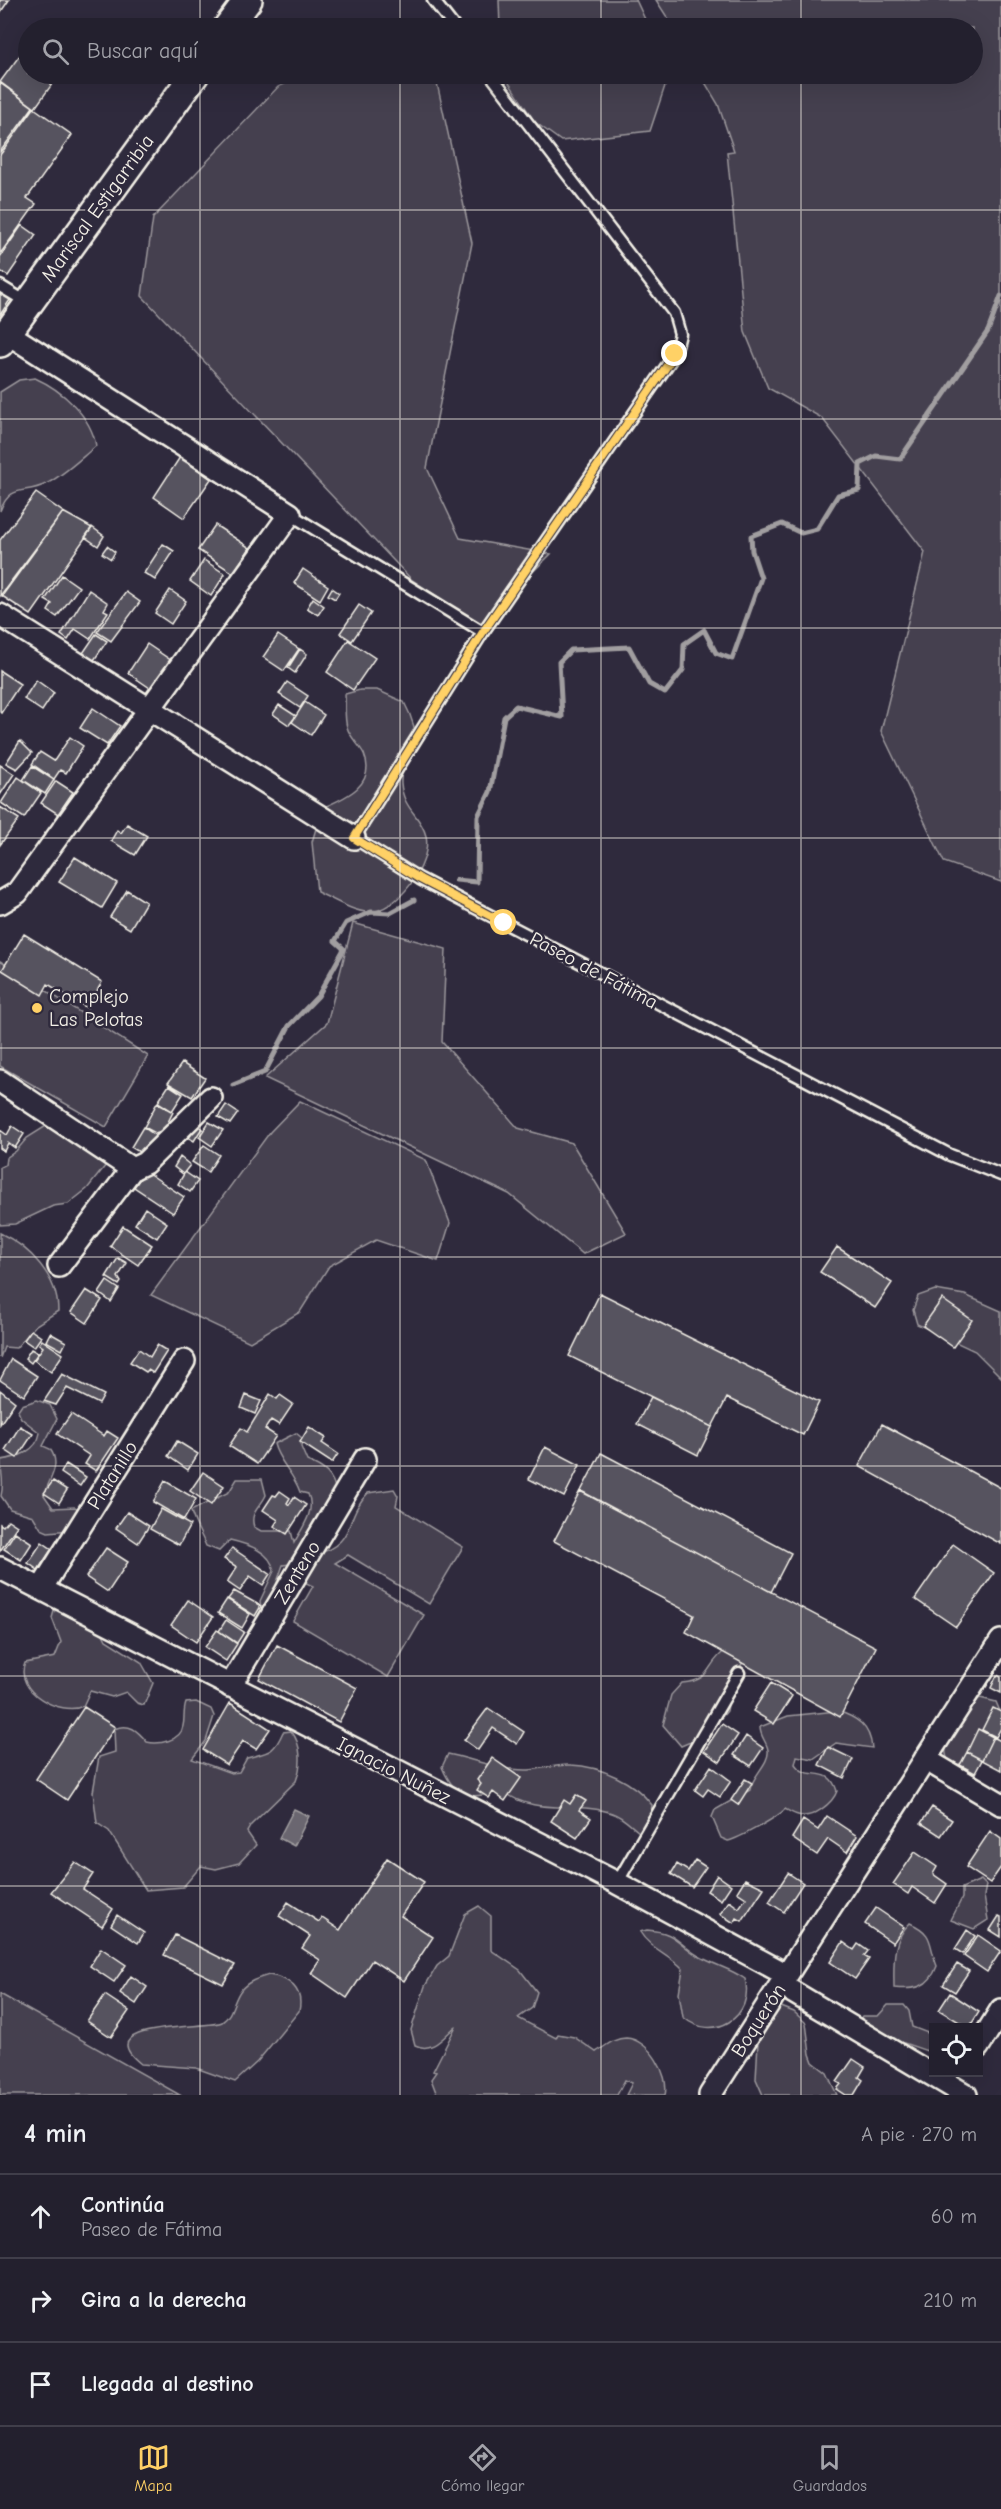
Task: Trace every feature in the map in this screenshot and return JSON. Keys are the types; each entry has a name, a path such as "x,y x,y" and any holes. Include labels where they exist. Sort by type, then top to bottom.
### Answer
{"street":[{"path":"234,18 248,0"},
{"name":"Mariscal Estigarribia","path":"4,338 188,84"},
{"path":"0,903 17,893 290,514 4,338"},
{"name":"Paseo de Fátima","path":"0,615 354,838"},
{"path":"1,1083 132,1169"},
{"path":"59,1266 132,1169 146,1163 211,1098"},
{"name":"Platanillo","path":"41,1589 184,1361"},
{"name":"Zenteno","path":"230,1686 365,1459"},
{"name":"Ignacio Nuñez","path":"0,1568 617,1883 784,1980 958,2088"},
{"name":"Boquerón","path":"710,2095 1001,1641"},
{"path":"925,1759 1001,1804"},
{"path":"983,2039 1001,2010"}],"lane":[{"path":"433,0 447,18"},
{"path":"354,838 483,632 675,354 680,334 674,313 498,84"},
{"path":"0,286 28,303"},
{"path":"290,514 483,632"},
{"name":"Paseo de Fátima","path":"354,838 420,879 951,1155 1001,1175"},
{"path":"617,1883 739,1672"}],"shaded area":[{"path":"499,0 636,0 644,18 500,18"},
{"path":"656,0 1001,0 1001,882 944,862 881,731 925,552 822,418 768,388 745,332 727,152 734,151 718,104 706,84 983,84 983,18 668,18"},
{"path":"284,84 437,84 472,243 427,468 460,538 551,554 480,624 412,580 142,296 153,218 278,87"},
{"path":"510,84 666,84 650,131 561,141 535,122"},
{"path":"35,378 55,389 74,405 88,424 96,446 53,480 38,487 14,493 4,502 0,511 0,392 19,380"},
{"path":"360,690 377,690 404,702 409,713 414,726 416,744 402,774 402,792 426,836 424,860 410,885 390,904 379,910 368,912 349,907 317,892 312,842 322,808 349,795 362,782 366,774 367,765 364,754 350,734 346,719 345,694"},
{"path":"353,923 446,949 442,1042 518,1128 572,1143 626,1233 583,1254 509,1194 265,1078 327,1023"},
{"name":"Complejo Las Pelotas","path":"0,961 148,1056 106,1127 0,1066"},
{"path":"300,1101 426,1160 450,1223 438,1261 376,1240 329,1266 300,1312 250,1342 151,1295 270,1132"},
{"path":"54,1121 105,1138 110,1160 87,1189 68,1204 53,1206 15,1224 0,1225 0,1167 5,1165 6,1158 16,1151 27,1138"},
{"path":"0,1233 22,1246 40,1264 53,1286 58,1311 36,1325 16,1348 4,1347 0,1358"},
{"path":"935,1290 965,1295 1001,1311 1001,1377 975,1351 917,1324 913,1310 918,1296"},
{"path":"37,1400 50,1405 57,1419 43,1446 50,1449 55,1461 44,1495 53,1508 75,1507 82,1512 71,1530 48,1532 41,1529 33,1516 10,1509 1,1496 3,1485 1,1460 31,1449 38,1439 40,1433 21,1418 18,1411 22,1405"},
{"path":"296,1433 302,1438 301,1447 307,1461 327,1472 333,1481 336,1493 312,1556 327,1551 344,1537 355,1512 368,1493 394,1489 398,1496 396,1506 463,1547 429,1604 348,1555 335,1563 424,1615 388,1677 293,1621 313,1586 304,1582 290,1564 283,1565 268,1608 261,1609 260,1601 274,1571 268,1558 251,1546 230,1540 219,1551 206,1546 194,1519 191,1511 229,1492 237,1479 262,1479 266,1495 254,1513 254,1527 261,1531 291,1531 294,1543 307,1519 310,1500 308,1494 300,1492 274,1444"},
{"path":"62,1608 94,1616 106,1640 141,1662 153,1683 144,1705 137,1703 126,1692 112,1697 90,1691 83,1706 63,1708 52,1705 32,1692 23,1673 25,1663 55,1657 61,1642 52,1618 54,1611"},
{"path":"727,1649 744,1656 742,1664 733,1677 727,1711 707,1735 681,1746 663,1725 671,1695 682,1683 692,1682 704,1676"},
{"path":"980,1698 996,1702 999,1709 966,1760 956,1766 949,1762 946,1754 949,1735 965,1710"},
{"path":"196,1702 211,1709 214,1716 206,1741 192,1759 231,1773 239,1772 247,1758 270,1751 277,1744 283,1732 291,1731 299,1748 298,1775 296,1781 251,1825 247,1832 256,1845 239,1863 216,1869 201,1866 183,1887 146,1890 109,1831 97,1823 93,1792 99,1757 115,1752 114,1729 120,1727 133,1729 147,1742 157,1743 174,1738 181,1731 184,1723 186,1703"},
{"path":"837,1711 851,1716 865,1728 872,1748 836,1743 813,1759 797,1756 795,1764 806,1772 823,1775 833,1783 837,1791 831,1801 815,1813 804,1816 785,1809 767,1822 740,1836 728,1841 721,1838 712,1817 715,1810 750,1790 768,1755 760,1727 788,1716"},
{"path":"448,1754 515,1770 560,1765 594,1768 627,1782 645,1797 652,1805 650,1821 639,1832 619,1816 599,1810 529,1804 516,1799 505,1792 506,1790 484,1795 467,1795 454,1787 442,1767"},
{"path":"294,1809 309,1816 294,1846 279,1838"},
{"path":"981,1880 986,1885 984,1896 988,1920 974,1929 951,1920 962,1898 962,1888"},
{"path":"479,1906 491,1916 491,1950 520,1970 537,1992 532,2008 518,2018 556,2038 558,2034 574,2037 596,2052 618,2039 634,2040 650,2051 656,2059 664,2078 665,2095 626,2095 632,2083 625,2080 617,2095 437,2095 431,2079 436,2072 433,2071 456,2026 438,2043 427,2047 415,2045 411,2030 425,1986 437,1966 449,1956 465,1914"},
{"path":"910,1923 924,1931 930,1940 937,1966 930,1979 920,1986 894,1988 894,1962 897,1945 899,1938"},
{"path":"647,1930 670,1935 697,1955 745,1979 744,2005 738,2015 729,2022 707,2027 695,2024 683,2017 679,1993 683,1969 644,1938 640,1932"},
{"path":"269,1975 283,1979 293,1986 299,1997 299,2011 257,2062 235,2082 196,2068 141,2064 128,2050 129,2040 139,2034 222,2022 226,2019 238,1994 247,1984"},
{"path":"0,1994 180,2095 0,2095"},
{"path":"771,2003 794,2012 806,2023 813,2062 827,2073 837,2095 763,2095 756,2079 758,2042 749,2021"},
{"path":"888,2005 904,2005 909,2011 912,2027 929,2033 929,2052 904,2043 897,2047 858,2023 862,2016 878,2016"}],"building":[{"path":"0,0 9,0 0,13"},
{"path":"18,58 18,84 52,84 35,108 0,82"},
{"path":"0,83 33,107 0,152"},
{"path":"34,108 72,135 27,198 36,204 0,254 0,155"},
{"path":"22,225 36,235 8,276 0,271 0,257"},
{"path":"0,289 12,297 0,315"},
{"path":"180,457 211,479 184,518 154,497"},
{"path":"36,493 63,512 0,596 0,540"},
{"path":"63,512 92,528 31,615 2,596"},
{"path":"215,525 250,548 233,573 198,550"},
{"path":"92,527 104,536 98,546 85,537"},
{"path":"163,544 174,551 155,580 144,573"},
{"path":"107,546 115,552 111,559 102,553"},
{"path":"204,560 225,574 211,596 190,581"},
{"path":"303,569 328,586 320,600 294,583"},
{"path":"62,575 79,587 57,617 48,611 52,604 45,600"},
{"path":"332,588 339,593 335,599 328,595"},
{"path":"89,590 108,603 104,610 108,612 90,639 75,629 68,640 61,635"},
{"path":"170,590 186,601 171,624 155,613"},
{"path":"126,592 140,602 111,641 97,632"},
{"path":"313,598 324,606 318,615 307,608"},
{"path":"359,605 371,613 352,641 340,633"},
{"path":"96,634 107,641 90,666 79,659"},
{"path":"278,635 299,649 284,671 263,657"},
{"path":"348,640 375,658 353,690 327,672"},
{"path":"147,644 175,663 156,692 128,673"},
{"path":"300,649 307,654 295,673 288,668"},
{"path":"0,671 20,684 1,713 0,712"},
{"path":"36,680 54,693 42,711 24,699"},
{"path":"287,682 308,696 300,708 279,694"},
{"path":"305,702 324,715 311,735 292,722"},
{"path":"279,705 296,716 289,725 273,714"},
{"path":"93,708 120,726 107,745 80,728"},
{"path":"70,737 83,746 66,773 60,770 54,779 32,764 40,752 54,761"},
{"path":"20,741 32,753 17,769 6,763"},
{"path":"0,765 14,774 0,795"},
{"path":"32,766 54,780 45,794 23,780"},
{"path":"18,777 41,793 24,818 1,803"},
{"path":"56,781 73,792 58,814 41,803"},
{"path":"0,807 19,819 0,845"},
{"path":"127,824 147,836 135,855 111,841 117,830 121,833"},
{"path":"75,857 117,883 102,908 59,882"},
{"path":"127,890 146,902 130,929 110,917"},
{"path":"24,934 102,982 87,1008 48,984 42,995 2,970"},
{"path":"182,1063 205,1078 192,1097 168,1083"},
{"path":"169,1085 183,1094 172,1111 158,1102"},
{"path":"157,1103 173,1112 161,1136 144,1127"},
{"path":"226,1105 238,1113 230,1124 218,1117"},
{"path":"209,1122 223,1130 212,1146 199,1137"},
{"path":"197,1125 202,1128 194,1141 189,1138"},
{"path":"12,1126 24,1134 15,1148 8,1143 4,1151 0,1148 0,1130 7,1135"},
{"path":"143,1127 156,1136 144,1155 131,1147"},
{"path":"204,1145 219,1155 208,1172 192,1162"},
{"path":"180,1157 190,1165 183,1174 174,1167"},
{"path":"145,1171 184,1197 173,1213 134,1187"},
{"path":"185,1172 198,1181 190,1192 178,1184"},
{"path":"145,1208 167,1223 157,1238 135,1224"},
{"path":"123,1226 152,1245 138,1265 110,1246"},
{"path":"837,1247 892,1283 875,1308 820,1272"},
{"path":"118,1258 127,1263 118,1277 121,1282 119,1285 106,1277"},
{"path":"107,1281 119,1289 111,1302 99,1293"},
{"path":"86,1290 102,1300 87,1323 71,1312"},
{"path":"600,1293 819,1402 803,1435 727,1398 712,1427 569,1356"},
{"path":"942,1299 972,1320 953,1347 923,1326"},
{"path":"31,1330 41,1337 34,1347 24,1340"},
{"path":"50,1333 66,1342 62,1350 46,1341"},
{"path":"42,1340 63,1354 51,1372 34,1360 43,1347 39,1344"},
{"path":"157,1345 167,1351 153,1373 148,1370 146,1372 130,1362 139,1349 150,1357"},
{"path":"31,1349 38,1353 31,1363 25,1358"},
{"path":"11,1359 37,1376 24,1396 0,1380"},
{"path":"62,1374 104,1395 99,1404 67,1388 56,1405 44,1401"},
{"path":"0,1390 15,1402 0,1424"},
{"path":"270,1394 277,1399 280,1395 293,1404 279,1425 271,1420 265,1429 276,1436 257,1464 229,1446 241,1428 247,1432"},
{"path":"246,1395 261,1401 255,1414 241,1408"},
{"path":"651,1397 712,1427 698,1455 637,1424"},
{"path":"71,1414 104,1436 107,1431 118,1438 96,1471 85,1464 90,1456 57,1434"},
{"path":"882,1424 1001,1488 1001,1544 859,1466"},
{"path":"20,1426 33,1434 17,1458 5,1450"},
{"path":"309,1427 326,1438 322,1443 338,1454 332,1463 300,1442"},
{"path":"177,1441 198,1454 188,1470 168,1456"},
{"path":"545,1447 580,1465 564,1497 529,1479"},
{"path":"601,1453 791,1553 771,1592 581,1491"},
{"path":"66,1464 86,1477 80,1486 61,1473"},
{"path":"203,1472 224,1486 211,1505 190,1491"},
{"path":"53,1481 67,1490 59,1503 44,1493"},
{"path":"165,1481 196,1499 184,1520 153,1502"},
{"path":"280,1491 290,1498 287,1503 289,1505 294,1497 306,1505 287,1534 274,1526 278,1520 263,1510 273,1495 276,1496"},
{"path":"580,1491 876,1647 840,1717 686,1632 694,1615 554,1541"},
{"path":"161,1509 190,1525 179,1545 150,1529"},
{"path":"127,1512 149,1526 138,1543 116,1528"},
{"path":"8,1520 17,1526 0,1551 0,1524 3,1526"},
{"path":"15,1532 32,1543 21,1560 4,1549"},
{"path":"42,1542 52,1549 38,1570 28,1563"},
{"path":"953,1544 994,1573 956,1627 915,1599"},
{"path":"106,1548 128,1562 108,1592 86,1577"},
{"path":"232,1548 270,1574 263,1585 250,1576 240,1591 227,1582 237,1567 224,1559"},
{"path":"234,1591 261,1606 255,1616 228,1599"},
{"path":"227,1599 250,1614 242,1628 218,1613"},
{"path":"188,1600 213,1617 196,1642 171,1625"},
{"path":"226,1620 244,1632 237,1643 219,1631"},
{"path":"217,1630 237,1644 226,1661 205,1647"},
{"path":"277,1645 357,1688 339,1722 259,1679"},
{"path":"997,1675 1001,1677 1001,1693 991,1688"},
{"path":"771,1683 792,1696 774,1724 753,1711"},
{"path":"230,1703 270,1729 256,1749 243,1741 227,1765 203,1750"},
{"path":"84,1707 115,1727 67,1800 36,1779"},
{"path":"488,1708 524,1732 517,1744 493,1728 478,1750 464,1740"},
{"path":"993,1708 1001,1712 1001,1728 996,1737 982,1730"},
{"path":"722,1724 738,1735 720,1762 704,1751"},
{"path":"978,1729 993,1737 982,1760 967,1752"},
{"path":"746,1736 763,1748 751,1766 734,1755"},
{"path":"993,1737 1001,1741 1001,1770 982,1760"},
{"path":"828,1747 853,1759 844,1778 819,1765"},
{"path":"967,1752 982,1760 975,1773 960,1765"},
{"path":"492,1758 521,1778 505,1801 493,1792 489,1798 477,1790 481,1784 477,1780"},
{"path":"711,1766 731,1781 720,1797 708,1789 703,1796 695,1790"},
{"path":"745,1779 752,1783 738,1805 731,1800"},
{"path":"576,1795 586,1801 579,1810 591,1818 577,1838 551,1821 564,1800 570,1804"},
{"path":"932,1807 952,1820 941,1836 921,1823"},
{"path":"827,1816 857,1836 847,1852 828,1839 817,1855 792,1838 803,1820 818,1830"},
{"path":"990,1831 1001,1839 1001,1867 990,1883 966,1867"},
{"path":"915,1852 937,1867 933,1874 947,1884 935,1903 912,1887 908,1894 893,1884"},
{"path":"387,1858 424,1882 401,1916 433,1937 404,1981 372,1960 347,1998 311,1973 320,1960 302,1948 310,1936 279,1916 288,1902 319,1922 322,1918 340,1930"},
{"path":"695,1860 706,1867 692,1887 671,1874 677,1864 688,1871"},
{"path":"75,1862 93,1874 83,1889 113,1909 102,1926 51,1892"},
{"path":"788,1873 803,1883 784,1912 769,1902"},
{"path":"717,1875 731,1885 721,1900 707,1891"},
{"path":"745,1879 764,1888 742,1921 737,1918 734,1923 720,1914 729,1901 739,1908 746,1898 737,1892"},
{"path":"876,1908 904,1927 893,1943 865,1924"},
{"path":"117,1915 144,1933 138,1943 111,1925"},
{"path":"999,1916 1001,1917 1001,1937 990,1930"},
{"path":"967,1930 975,1936 963,1954 955,1949"},
{"path":"175,1935 235,1965 223,1984 164,1955"},
{"path":"978,1935 1001,1951 987,1972 964,1956"},
{"path":"843,1942 854,1950 858,1944 868,1951 864,1956 869,1959 855,1979 830,1962"},
{"path":"101,1948 126,1965 114,1982 90,1966"},
{"path":"957,1964 969,1971 955,1992 943,1985"},
{"path":"131,1976 147,1987 136,2004 120,1993"},
{"path":"950,1993 979,2012 972,2023 961,2023 939,2010"},
{"path":"105,1995 129,2011 111,2037 87,2021"},
{"path":"853,2059 865,2067 859,2077 863,2080 854,2095 846,2095 837,2089 841,2084 837,2082"}],"waterway":[{"path":"456,880 477,882 478,816 490,792 504,717 516,706 562,717 559,662 571,650 629,647 649,684 665,693 683,670 684,644 704,630 716,653 732,659 761,578 752,551 751,536 782,524 801,533 817,529 838,495 859,490 860,464 876,456 900,459 988,331 1001,296"},
{"path":"233,1085 265,1072 289,1026 318,996 344,949 335,941 346,923 371,912 390,913 414,900"}],"place":[{"name":"Complejo Las Pelotas","path":"37,1008"}],"route":[{"path":"504,923 420,879 354,838 483,632 675,354"}]}
